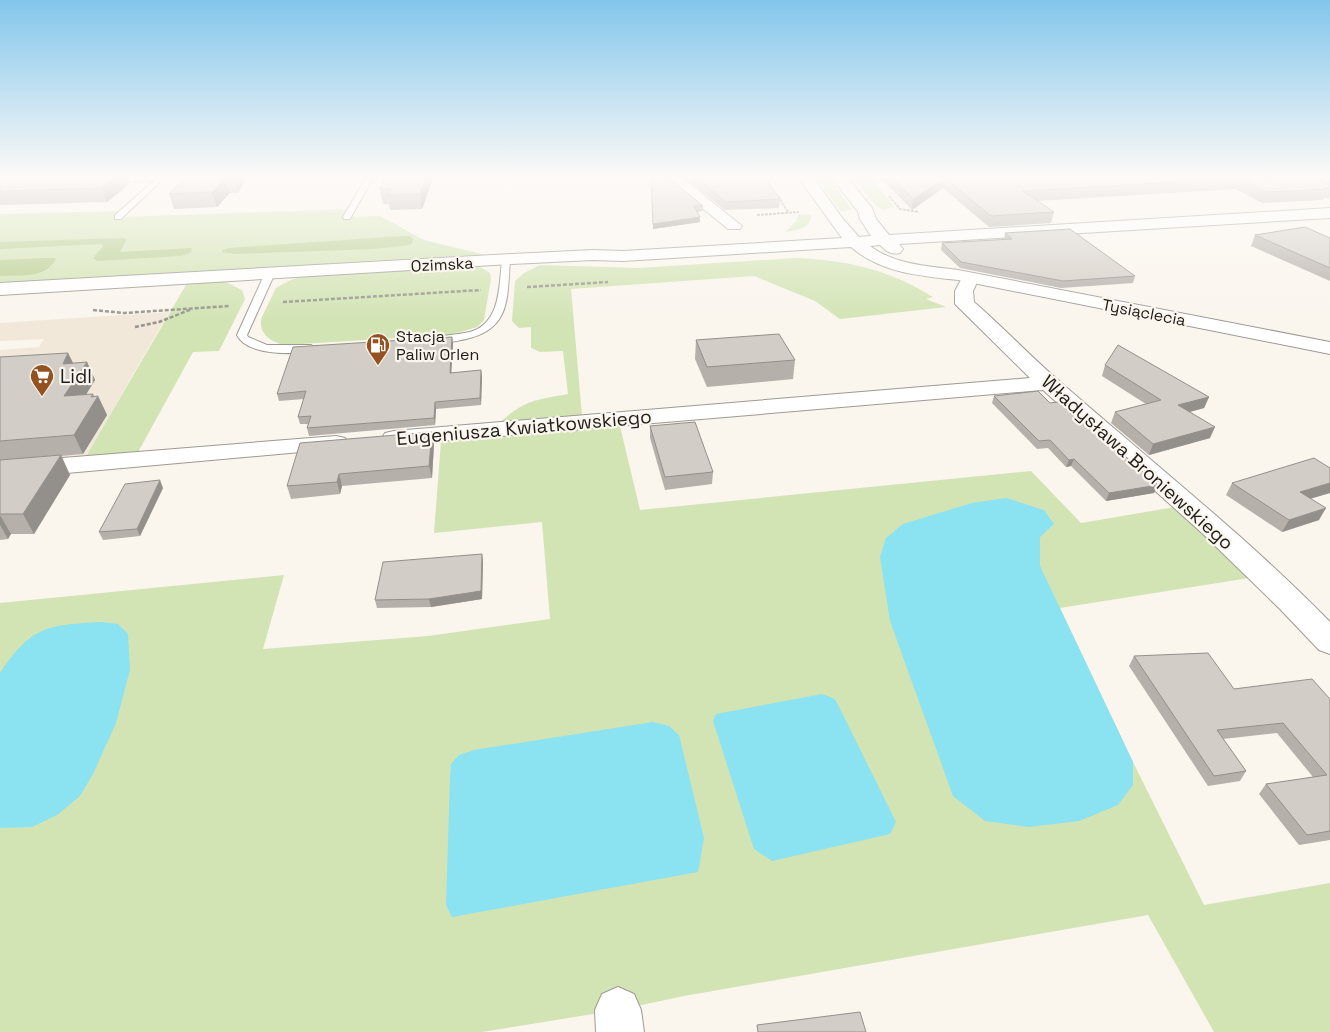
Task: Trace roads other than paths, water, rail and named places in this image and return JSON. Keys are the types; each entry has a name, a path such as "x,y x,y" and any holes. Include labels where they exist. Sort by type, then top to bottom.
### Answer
{"street":[{"path":"780,242 820,228 823,224"},
{"name":"Tysiąclecia","path":"840,224 852,238 874,256 900,266 1330,348"},
{"path":"872,224 880,236"},
{"path":"908,224 940,233 1055,230 1135,224"},
{"path":"917,260 917,254 922,244 940,233"},
{"name":"Ozimska","path":"0,289 594,255 623,256 780,242 940,233"},
{"name":"Tysiąclecia","path":"880,236 892,247 917,260 964,277"},
{"path":"780,242 900,266"},
{"name":"Władysława Broniewskiego","path":"964,277 964,304 1002,337 1048,383 1219,534 1291,601 1330,642"},
{"name":"Eugeniusza Kwiatkowskiego","path":"0,471 1048,383"}],"lane":[{"path":"423,341 452,339 485,330 492,325 498,316 506,260"},
{"path":"270,273 242,335 248,343 271,348 318,348"}],"water":[{"path":"1006,498 1044,510 1054,524 1040,537 1040,566 1133,762 1133,785 1118,805 1079,821 1029,827 985,821 953,796 890,621 880,557 886,538 903,524 972,503"},
{"path":"102,622 118,624 128,634 130,670 116,723 93,774 80,796 57,815 32,827 0,828 0,673 22,645 43,631 68,624"},
{"path":"822,694 835,699 896,822 890,834 772,861 754,849 713,721 716,714"},
{"path":"653,722 669,726 679,735 704,838 698,872 452,917 446,905 450,778 451,764 459,755 474,750"}],"place":[{"name":"Stacja Paliw Orlen","path":"378,366"},
{"name":"Lidl","path":"42,397"}]}
